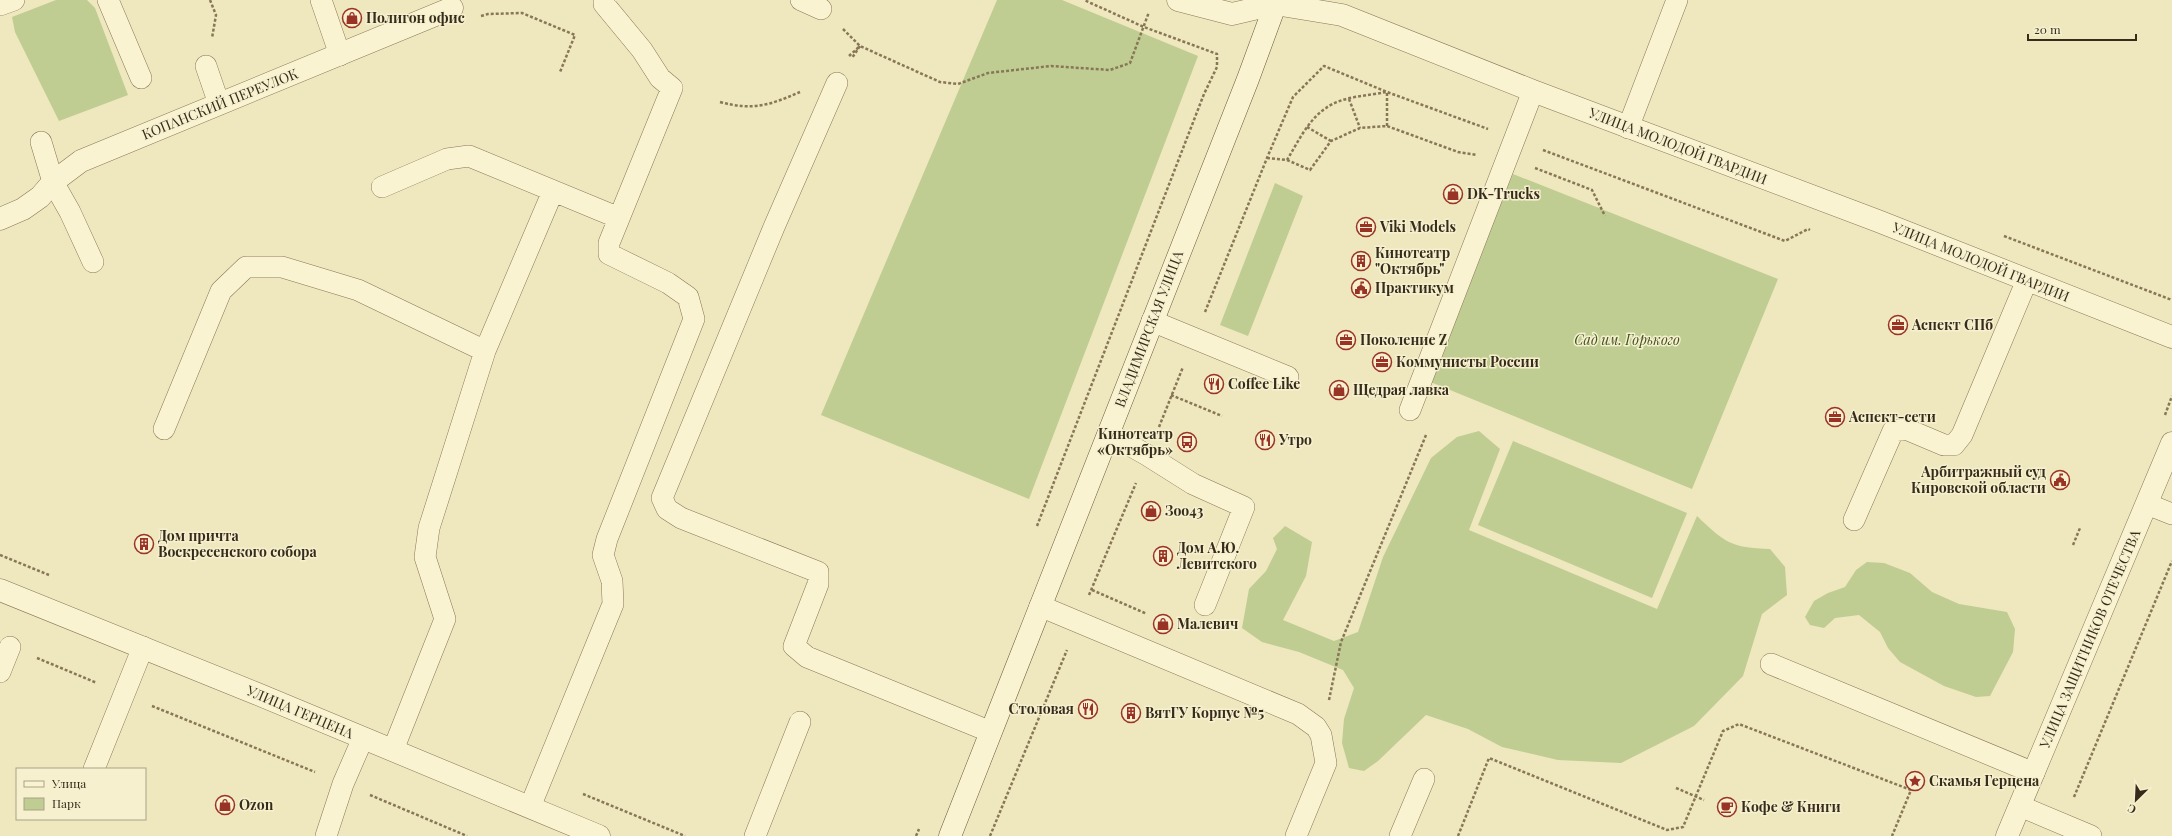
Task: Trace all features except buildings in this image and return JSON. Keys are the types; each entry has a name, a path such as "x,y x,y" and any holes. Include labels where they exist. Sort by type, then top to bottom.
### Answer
{"street":[{"name":"УЛИЦА МОЛОДОЙ ГВАРДИИ","path":"1178,0 1232,14 1276,2 1342,15 1628,128 1870,218 2172,337"},
{"name":"ВЛАДИМИРСКАЯ УЛИЦА","path":"950,836 1248,78 1276,2"},
{"name":"КОПАНСКИЙ ПЕРЕУЛОК","path":"0,219 23,208 40,197 53,182 81,161 452,8"},
{"name":"УЛИЦА ЗАЩИТНИКОВ ОТЕЧЕСТВА","path":"2007,836 2172,443"},
{"name":"УЛИЦА ГЕРЦЕНА","path":"0,590 393,750 599,836"}],"lane":[{"path":"0,5 14,0"},
{"path":"108,0 141,78"},
{"path":"321,0 340,55"},
{"path":"530,807 613,604 612,581 603,555 606,538 694,319 688,296 668,283 609,254 609,242 672,88 660,78 642,50 604,4 604,0"},
{"path":"801,0 821,8"},
{"path":"1628,128 1677,0"},
{"path":"206,66 219,104"},
{"path":"837,82 774,227 662,498 667,509 681,518 818,572 818,584 794,646 807,657 991,732"},
{"path":"1410,410 1533,91"},
{"path":"41,142 53,182 70,212 93,262"},
{"path":"382,187 447,159 469,156 619,218"},
{"path":"393,750 445,619 425,557 429,528 485,351 553,191"},
{"path":"164,429 221,291 246,267 282,267 358,290 485,351"},
{"path":"1854,520 1893,431 1906,429 1944,445 1954,445 1962,435 2027,280"},
{"path":"1152,322 1288,377"},
{"path":"1108,433 1147,455 1192,484 1244,507 1205,605"},
{"path":"2147,504 2172,514"},
{"path":"1040,606 1298,714 1316,727 1321,735 1326,763 1296,836"},
{"path":"0,672 10,647"},
{"path":"94,768 143,648"},
{"path":"1771,664 2034,773"},
{"path":"754,836 800,722"},
{"path":"326,836 343,784 363,738"},
{"path":"1400,836 1424,779"},
{"path":"2020,806 2091,836"}],"path":[{"path":"1034,533 1204,94 1217,67 1217,54 1144,27 1084,0"},
{"path":"860,46 940,82 958,84 988,73 1051,66 1110,70 1130,63 1151,7"},
{"path":"560,72 575,35"},
{"path":"990,836 1293,97 1324,66 1387,92 1785,241 1808,229 1815,232"},
{"path":"1287,160 1307,127 1326,108 1348,99 1387,92"},
{"path":"1387,92 1387,126"},
{"path":"1348,99 1360,128"},
{"path":"1267,158 1287,160 1310,170 1331,141 1360,128 1387,126 1458,152 1479,156"},
{"path":"1307,127 1331,141"},
{"path":"1552,174 1592,190 1605,216"},
{"path":"1171,395 1222,416"},
{"path":"2166,413 2172,396"},
{"path":"1321,735 1341,642 1428,431 1410,410"},
{"path":"2073,545 2080,528"},
{"path":"2063,824 2172,561"},
{"path":"1092,590 1147,614"},
{"path":"10,647 467,836"},
{"path":"1458,836 1489,758 1667,830 1683,827 1723,731 1738,724 1912,790 1892,836"},
{"path":"1676,788 1704,800"},
{"path":"916,836 922,821"}],"green space":[{"path":"56,0 87,0 95,8 128,95 59,121 15,32 12,17"},
{"path":"997,0 1062,0 1198,56 1029,499 821,415"},
{"name":"Сад им. Горького","path":"1513,174 1778,279 1692,489 1428,381"},
{"path":"1275,183 1303,196 1248,336 1220,325"},
{"path":"1479,431 1500,449 1469,530 1657,609 1697,516 1714,532 1729,542 1746,547 1770,549 1785,567 1787,595 1762,614 1743,676 1694,726 1621,763 1558,760 1502,747 1468,729 1426,715 1378,761 1364,771 1349,768 1342,743 1344,719 1354,688 1343,670 1299,652 1262,642 1242,628 1249,589 1266,571 1277,549 1273,538 1285,526 1312,542 1306,576 1283,620 1334,641 1358,632 1383,557 1431,458 1457,437"},
{"path":"1513,441 1687,513 1652,598 1478,525"},
{"path":"1867,562 1884,563 1910,573 1932,592 1959,604 2007,612 2015,629 2013,652 1990,696 1976,697 1944,686 1900,662 1888,648 1880,632 1859,615 1835,618 1824,628 1810,625 1805,617 1814,601 1828,593 1845,587 1856,570"}],"place":[{"name":"Полигон офис","path":"352,18"},
{"name":"DK-Trucks","path":"1453,194"},
{"name":"Viki Models","path":"1366,227"},
{"name":"Кинотеатр \"Октябрь\"","path":"1361,261"},
{"name":"Практикум","path":"1361,288"},
{"name":"Аспект СПб","path":"1898,325"},
{"name":"Поколение Z","path":"1346,340"},
{"name":"Коммунисты России","path":"1382,362"},
{"name":"Coffee Like","path":"1214,384"},
{"name":"Щедрая лавка","path":"1339,390"},
{"name":"Аспект-сети","path":"1835,417"},
{"name":"Утро","path":"1265,440"},
{"name":"Кинотеатр «Октябрь»","path":"1187,442"},
{"name":"Арбитражный суд Кировской области","path":"2060,480"},
{"name":"Зоо43","path":"1151,511"},
{"name":"Дом причта Воскресенского собора","path":"144,544"},
{"name":"Дом А.Ю. Левитского","path":"1163,556"},
{"name":"Малевич","path":"1163,624"},
{"name":"Столовая","path":"1088,709"},
{"name":"ВятГУ Корпус №5","path":"1131,713"},
{"name":"Скамья Герцена","path":"1915,781"},
{"name":"Ozon","path":"225,805"},
{"name":"Кофе & Книги","path":"1727,807"}]}
